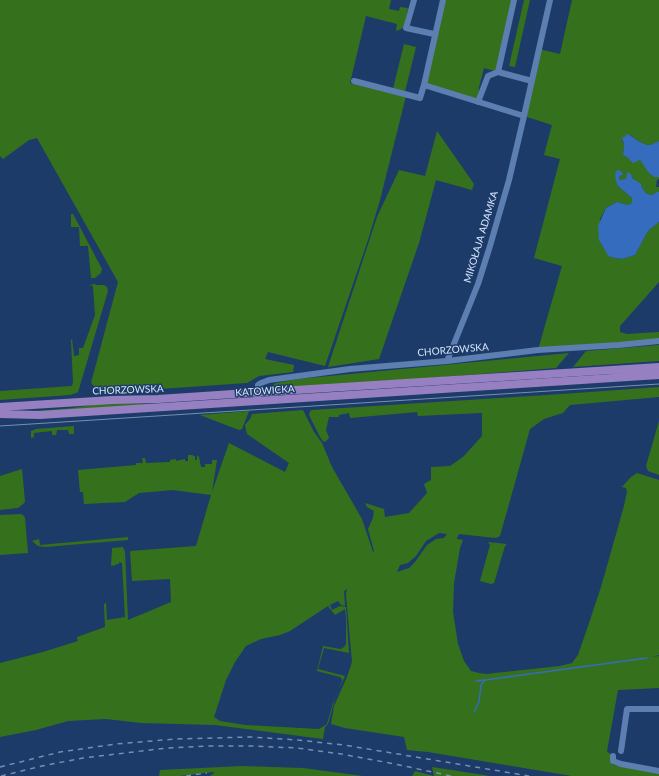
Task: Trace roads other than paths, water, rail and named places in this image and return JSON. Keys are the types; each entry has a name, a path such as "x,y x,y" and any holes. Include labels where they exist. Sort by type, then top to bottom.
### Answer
{"main road":[{"name":"CHORZOWSKA","path":"0,407 248,394 257,398 539,375 659,367"},
{"name":"KATOWICKA","path":"0,414 40,415 215,404 257,398 659,375"}],"street":[{"path":"414,0 406,28 434,34"},
{"path":"354,81 420,98 443,0"},
{"path":"498,72 514,0"},
{"name":"MIKOŁAJA ADAMKA","path":"447,361 476,290 509,180 550,0"},
{"path":"478,102 488,76 498,72 532,81"},
{"path":"424,84 524,116"},
{"name":"CHORZOWSKA","path":"257,398 258,385 269,380 369,367 447,361 538,350 659,341"},
{"path":"621,751 627,709 659,709"},
{"path":"613,756 613,761 621,764 659,771"}],"water":[{"path":"628,134 647,145 651,145 659,141 659,177 654,177 649,173 640,160 633,163 623,155 624,144 622,138"},
{"path":"617,170 621,171 623,175 619,176 620,180 626,179 627,172 631,174 632,178 641,184 642,188 647,194 653,195 656,192 659,192 659,222 648,231 635,255 622,259 610,257 607,254 599,240 598,226 606,208 617,202 628,205 632,203 632,198 618,186 615,174"}],"waterway":[{"path":"474,712 479,702 481,685 485,680 647,658"},
{"path":"476,681 484,680"}],"tram line":[{"path":"0,426 659,384"}],"railway":[{"path":"0,767 60,752 116,744 175,739 251,737 344,745 529,776"},
{"path":"1,776 83,758 167,748 211,746 297,748 341,754 451,776"},
{"path":"186,776 207,773"}]}
